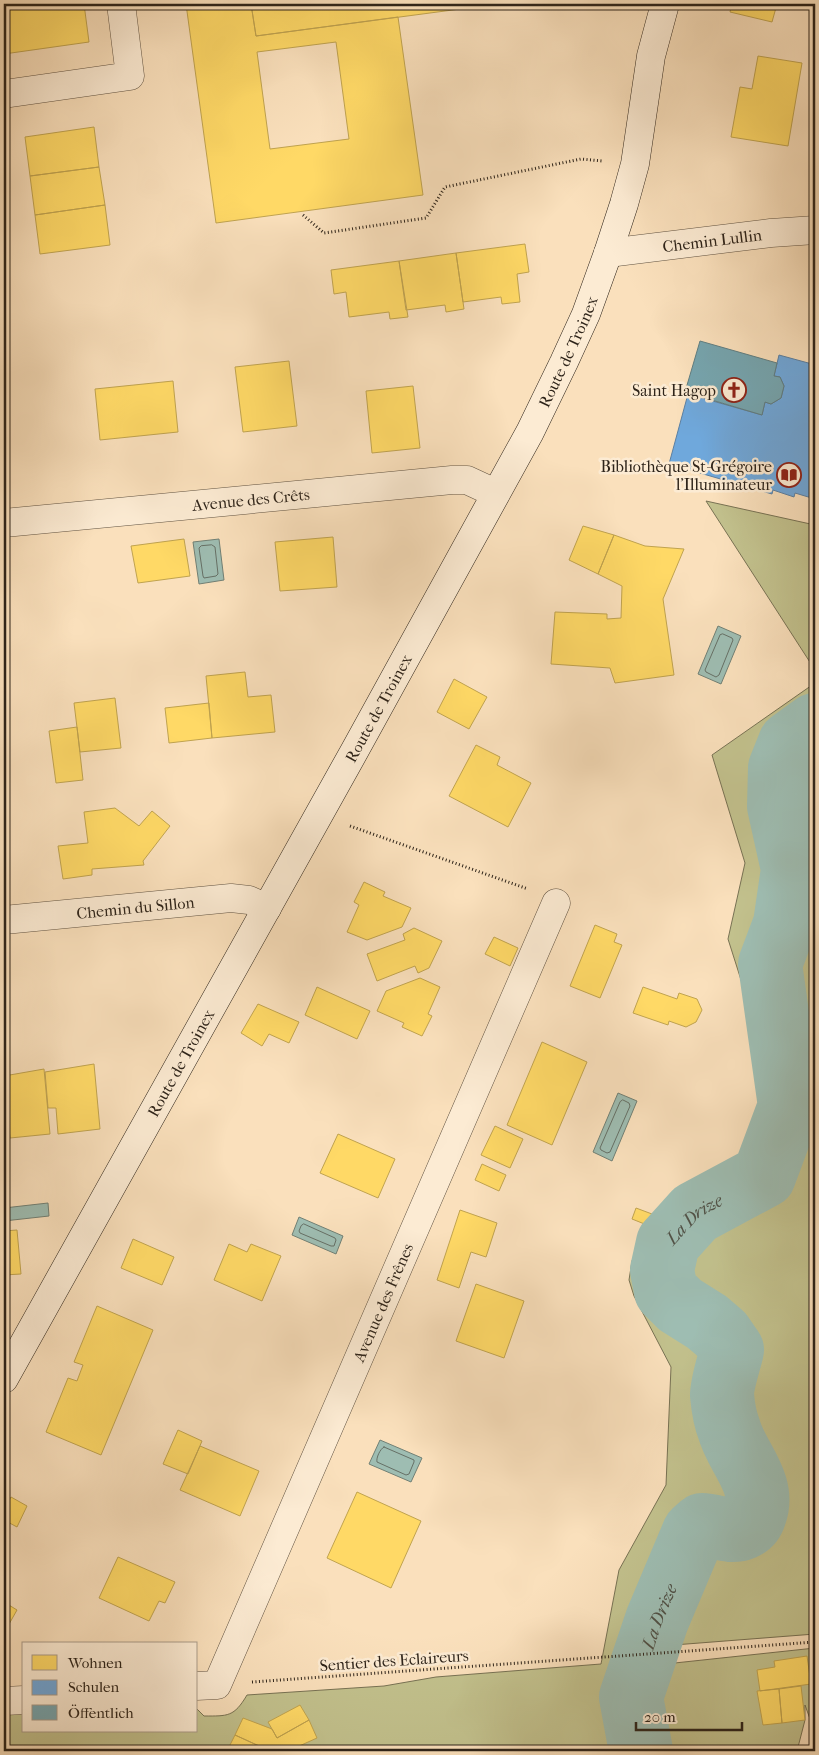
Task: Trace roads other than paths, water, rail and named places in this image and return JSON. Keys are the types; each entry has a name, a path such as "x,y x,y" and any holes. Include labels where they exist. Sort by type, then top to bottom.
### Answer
{"street":[{"path":"4,94 130,76 121,4"},
{"name":"Route de Troinex","path":"4,1379 530,432 564,362 586,314 608,253 635,164 651,56 665,4"},
{"name":"Chemin Lullin","path":"608,253 772,233 815,230"},
{"name":"Avenue des Crêts","path":"4,523 452,480 467,480 495,493"},
{"name":"Chemin du Sillon","path":"4,920 231,898 249,900 267,908"},
{"name":"Avenue des Frênes","path":"206,1686 556,903"},
{"path":"4,1701 22,1700"}],"water":[{"path":"219,539 224,580 199,584 193,542"},
{"path":"718,626 741,636 721,684 698,674"},
{"path":"618,1093 637,1101 612,1161 593,1152"},
{"path":"48,1203 49,1216 4,1221 4,1208"},
{"path":"299,1217 343,1236 336,1254 292,1235"},
{"path":"380,1440 422,1458 411,1482 369,1464"}],"waterway":[{"name":"La Drize","path":"641,1751 631,1697 657,1620 694,1532 702,1525 728,1530 738,1530 748,1526 755,1514 757,1503 754,1481 733,1440 726,1421 722,1390 732,1350 721,1334 707,1322 680,1305 666,1291 662,1270 668,1243 695,1213 764,1176 790,1106 770,964 785,924 793,869 779,806 780,768 790,743 815,725"}],"place":[{"name":"Saint Hagop","path":"734,390"},
{"name":"Bibliothèque St-Grégoire l'Illuminateur","path":"789,475"}]}
